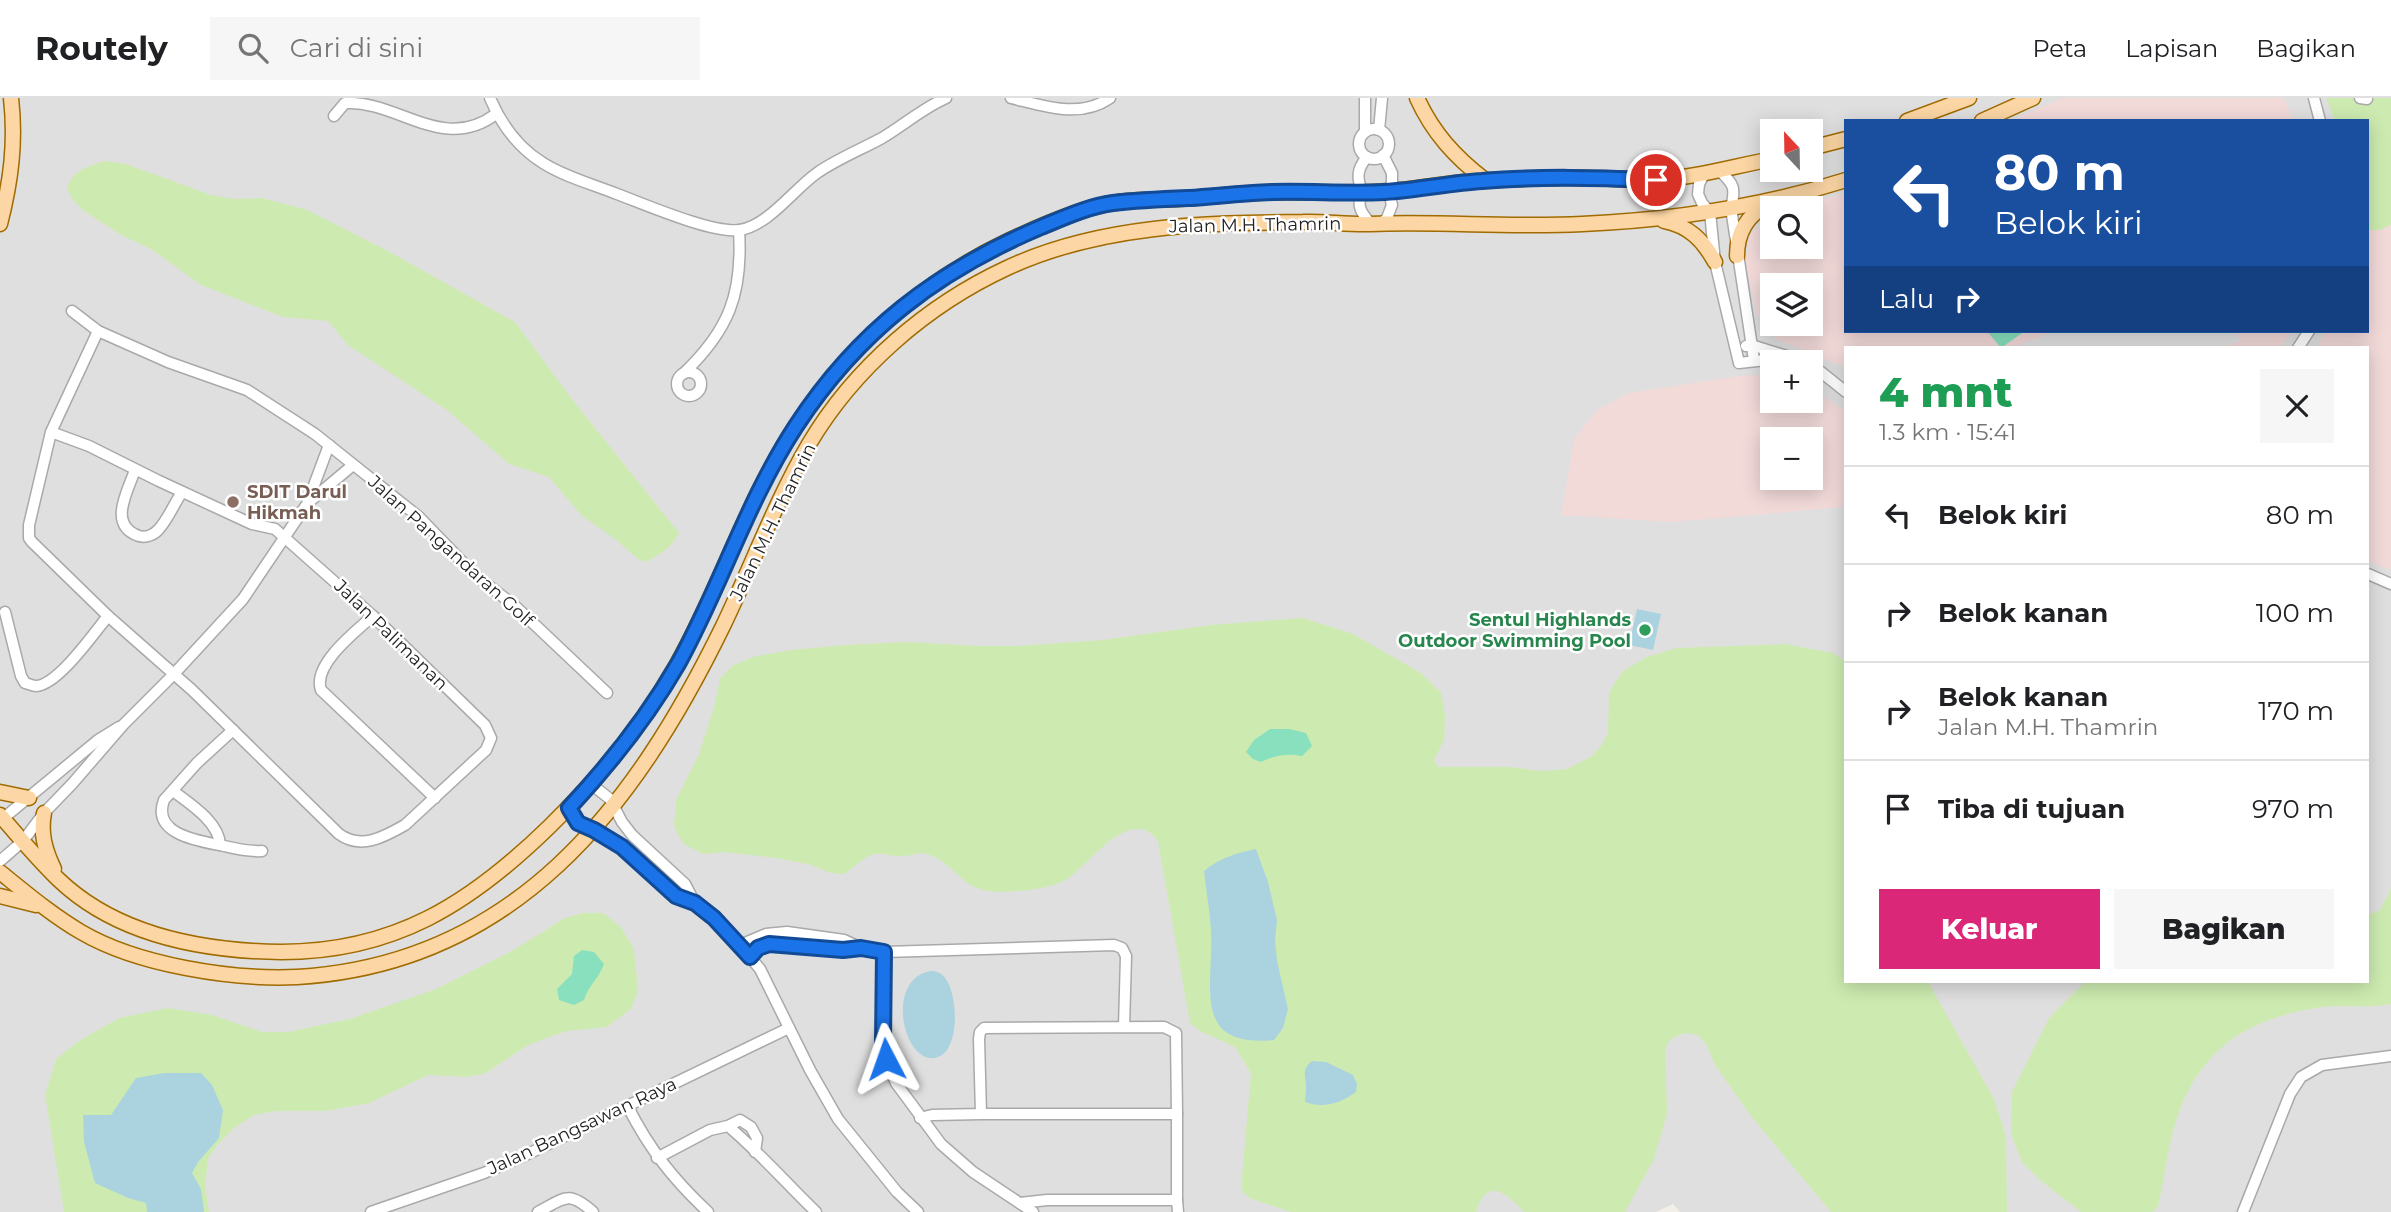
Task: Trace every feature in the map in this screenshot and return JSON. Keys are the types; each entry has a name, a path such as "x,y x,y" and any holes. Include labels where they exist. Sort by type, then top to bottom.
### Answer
{"main road":[{"path":"0,224 15,141 11,98"},
{"path":"1417,98 1436,134 1454,155 1485,180"},
{"path":"1912,119 1969,98"},
{"path":"1986,119 2033,98"},
{"path":"1824,145 1844,140"},
{"name":"Jalan M.H. Thamrin","path":"1,818 59,880 79,897 121,922 159,937 201,946 248,951 316,952 360,944 401,931 443,912 481,887 516,859 591,784 650,709 679,662 743,525 795,427 824,388 889,317 964,264 1011,240 1110,203 1273,192 1388,192 1485,180 1656,180 1760,162"},
{"path":"1792,196 1844,181"},
{"path":"1710,212 1760,203"},
{"path":"1737,256 1737,245 1744,225 1760,209"},
{"name":"Jalan M.H. Thamrin","path":"0,872 44,908 80,932 112,946 194,970 263,976 327,975 359,970 409,956 479,925 538,884 614,807 688,696 809,444 831,411 862,374 936,308 1007,267 1101,236 1164,227 1307,221 1540,225 1649,220 1710,212"},
{"path":"1649,220 1682,226 1696,235 1707,247 1714,262"},
{"path":"0,792 29,798"},
{"path":"44,813 42,835 59,880"},
{"path":"0,896 44,908"}],"street":[{"path":"489,98 496,114 522,146 544,164 588,184 681,218 739,230 769,214 814,175 834,162 881,138 946,98"},
{"path":"1011,98 1075,111 1090,108 1110,98"},
{"path":"1365,98 1365,132 1359,145 1367,157 1372,159 1383,155 1388,148 1388,139 1379,130"},
{"path":"1379,130 1382,98"},
{"path":"2314,98 2319,119"},
{"path":"334,116 345,103 359,103 430,126 454,128 471,127 496,114"},
{"path":"1365,132 1379,130"},
{"path":"1367,157 1360,165 1357,175 1363,193 1359,205 1377,223 1391,212 1392,205 1388,192 1392,173 1383,155"},
{"path":"1754,360 1731,208 1735,191 1732,182 1712,171 1699,184 1698,194 1710,212 1714,262 1739,363 1760,360"},
{"path":"683,374 715,339 731,312 740,270 739,230"},
{"name":"Jalan Pangandaran Golf","path":"72,311 98,331 168,362 247,390 302,424 419,517 475,575 515,607 607,693"},
{"path":"98,331 51,432 29,525 29,538 108,616 351,842 365,842 392,833 435,798 320,690 318,682 321,672 337,650 373,616"},
{"path":"1737,349 1751,345 1768,350"},
{"path":"1823,374 1844,390"},
{"path":"51,432 89,446 252,524 275,529 286,537"},
{"path":"0,861 23,841 44,813 123,725 243,599 307,504 329,445"},
{"path":"307,504 354,465"},
{"path":"135,470 120,514 124,524 142,537 148,537 159,529 182,492"},
{"name":"Jalan Palimanan","path":"286,537 373,616 485,725 491,738 489,746 435,798"},
{"path":"2369,574 2391,584"},
{"path":"5,612 21,676 25,683 37,686 50,681 61,672 108,616"},
{"path":"1,818 29,798 97,740 123,725"},
{"path":"233,730 197,762 164,800 161,807 162,818 173,831 195,840 251,852 262,851"},
{"path":"591,784 605,793 632,835 685,884 695,903"},
{"path":"173,791 209,822 218,834 220,845"},
{"path":"569,808 578,823 622,847 676,896 695,903 714,918 740,945 771,990 838,1119 897,1192 918,1212"},
{"path":"740,945 765,934 787,932 844,940 861,948 884,952 1119,946 1126,956 1124,1027"},
{"path":"801,947 804,935"},
{"path":"750,957 758,948 769,944 843,950 861,948"},
{"path":"884,952 883,1042 886,1059 896,1083 941,1144 973,1172 1033,1212"},
{"path":"981,1114 979,1039 984,1028 1168,1027 1176,1033 1178,1212"},
{"name":"Jalan Bangsawan Raya","path":"372,1212 484,1173 628,1107 693,1072 789,1028"},
{"path":"2243,1212 2290,1094 2301,1077 2322,1065 2391,1056"},
{"path":"628,1107 657,1158 708,1212"},
{"path":"920,1118 952,1113 1177,1114"},
{"path":"657,1158 710,1129 728,1126 817,1212"},
{"path":"538,1212 570,1198 580,1200 593,1212"},
{"path":"1020,1203 1047,1200 1177,1200"}],"shaded area":[{"path":"0,98 2391,98 2391,1212 1680,1212 1673,1204 1656,1212 0,1212"},
{"path":"2063,98 2284,98 2292,119 2015,119"},
{"path":"1844,193 1844,333 2291,333 2281,346 1844,346 1844,367 1823,358 1823,350 1803,350 1774,336 1823,336 1823,273 1760,273 1760,318 1758,315 1745,264 1749,236 1760,225 1760,259 1823,259 1823,200"},
{"path":"2391,225 2391,570 2369,561 2369,346 2317,346 2325,333 2369,333 2369,230 2380,230"},
{"path":"2048,333 2237,333 2240,341 2226,346 2017,346"},
{"path":"1760,375 1760,413 1823,413 1823,397 1844,410 1844,507 1671,522 1561,515 1574,439 1597,410 1629,393 1739,376"}],"green space":[{"path":"2326,98 2391,98 2391,225 2380,230 2369,230 2369,119 2334,119"},
{"path":"105,161 126,164 211,195 233,199 262,198 307,210 386,250 515,322 571,398 679,533 676,538 665,550 646,562 638,559 582,516 549,477 509,464 447,410 348,345 328,321 283,317 201,285 151,249 121,235 84,211 72,199 67,188 77,173"},
{"path":"1989,333 2022,333 2004,346 1999,346"},
{"path":"1303,618 1353,634 1421,673 1441,693 1445,715 1444,740 1434,760 1438,767 1508,767 1542,771 1567,769 1592,756 1602,745 1608,732 1609,692 1623,671 1647,657 1677,648 1785,644 1833,653 1844,661 1844,983 1929,983 1994,1099 2006,1137 2007,1212 1831,1212 1751,1116 1715,1065 1706,1044 1698,1035 1685,1033 1670,1040 1665,1049 1667,1114 1654,1159 1625,1212 1524,1212 1504,1194 1492,1191 1486,1194 1476,1212 1291,1212 1249,1198 1241,1189 1251,1073 1235,1047 1200,1031 1190,1023 1158,841 1147,831 1136,829 1123,832 1076,872 1060,882 1036,889 998,892 972,886 943,862 926,854 874,854 844,874 831,873 808,864 776,858 724,852 703,854 684,844 677,833 674,824 676,800 699,754 720,679 732,666 753,657 791,650 908,642 1018,646 1103,640 1211,625"},
{"path":"1270,729 1306,733 1312,746 1302,756 1281,755 1261,762 1253,759 1246,752 1254,740"},
{"path":"2391,888 2391,1004 2325,1007 2292,1013 2250,1029 2215,1053 2189,1089 2179,1112 2169,1147 2158,1207 2152,1212 2081,1212 2022,1162 2011,1134 2012,1092 2049,1018 2084,983 2369,983 2369,915 2380,910"},
{"path":"583,913 603,913 621,927 634,949 638,991 631,1009 607,1027 566,1031 528,1045 486,1073 467,1077 428,1075 369,1103 326,1111 276,1111 254,1115 235,1127 216,1146 208,1159 205,1187 209,1212 64,1212 45,1095 56,1059 79,1041 119,1018 168,1008 212,1015 262,1032 288,1032 350,1019 436,989 512,951 565,918"},
{"path":"582,950 594,952 604,964 584,1000 574,1005 559,1000 557,989 572,974 574,956"}],"water":[{"name":"Sentul Highlands Outdoor Swimming Pool","path":"1637,609 1661,614 1653,650 1629,645"},
{"path":"1256,849 1268,882 1277,920 1277,961 1288,1009 1283,1028 1274,1040 1247,1040 1229,1034 1218,1024 1212,1009 1210,992 1211,931 1204,871 1228,857"},
{"path":"931,971 940,973 947,981 955,1019 950,1045 944,1054 935,1058 923,1056 914,1048 903,1019 903,1003 908,988 917,977"},
{"path":"1312,1061 1326,1062 1353,1075 1357,1084 1356,1092 1332,1104 1305,1102 1305,1071"},
{"path":"164,1073 201,1073 212,1085 223,1110 219,1138 192,1173 201,1189 204,1212 147,1212 146,1203 95,1183 84,1142 83,1115 111,1115 136,1078"}],"place":[{"name":"SDIT Darul Hikmah","path":"233,502"},
{"name":"Sentul Highlands Outdoor Swimming Pool","path":"1645,630"}],"route":[{"path":"886,1059 883,1042 884,952 861,948 843,950 769,944 758,948 750,957 714,918 695,903 676,896 622,847 578,823 569,808 650,709 679,662 743,525 795,427 855,352 889,317 964,264 1011,240 1110,203 1273,192 1388,192 1485,180 1656,180"}]}
